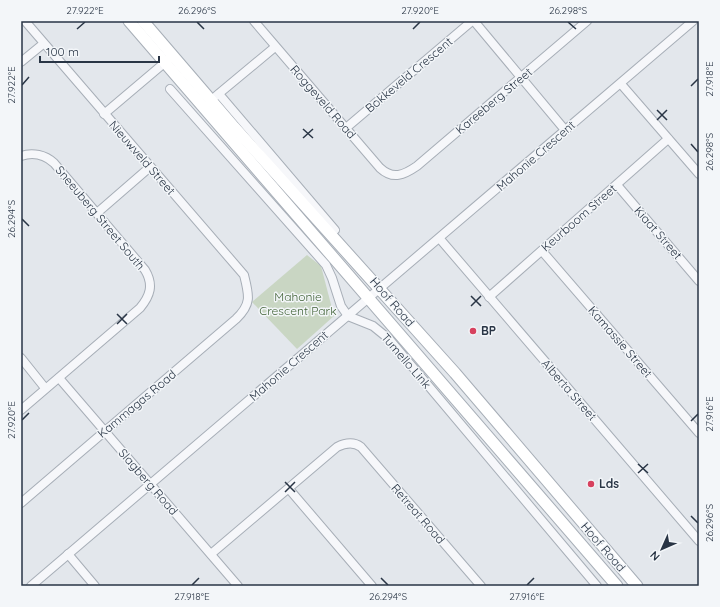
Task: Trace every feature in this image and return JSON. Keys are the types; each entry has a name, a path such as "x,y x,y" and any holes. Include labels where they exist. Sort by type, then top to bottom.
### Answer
{"main road":[{"name":"Hoof Road","path":"129,21 211,100 263,160 380,289 637,586"},
{"name":"Hoof Road","path":"143,21 168,59"},
{"name":"Hoof Road","path":"211,100 370,298 616,586"}],"street":[{"name":"Nieuwveld Street","path":"24,21 244,275 248,300"},
{"name":"Roggeveld Road","path":"254,21 380,168 389,175 397,176"},
{"path":"473,21 565,130"},
{"name":"Bokkeveld Crescent","path":"346,128 473,21"},
{"name":"Kareeberg Street","path":"397,176 417,166 587,21"},
{"name":"Mahonie Crescent","path":"31,586 440,239 693,21"},
{"path":"21,62 43,44"},
{"path":"275,47 211,100 335,230"},
{"path":"104,114 168,59"},
{"path":"621,84 699,174"},
{"path":"170,89 326,264 330,271 341,306 348,316"},
{"name":"Keurboom Street","path":"489,297 668,140"},
{"name":"Sneeuberg Street South","path":"21,156 33,154 46,157 54,164 145,270 150,284 149,294 140,308 59,378"},
{"path":"97,213 150,168"},
{"name":"Kiaat Street","path":"617,185 699,281"},
{"name":"Alberta Street","path":"440,239 699,541"},
{"name":"Kamassie Street","path":"542,251 699,433"},
{"name":"Kammagas Road","path":"21,503 236,319 246,308 248,300"},
{"name":"Tumello Link","path":"348,316 373,326 389,339 597,586"},
{"path":"21,358 46,388"},
{"path":"21,410 59,378"},
{"name":"Slagberg Road","path":"59,378 238,586"},
{"name":"Retreat Road","path":"289,489 337,447 345,444 354,444 361,447 481,586"},
{"path":"211,554 289,489 372,586"},
{"path":"68,554 94,586"}],"green space":[{"name":"Mahonie Crescent Park","path":"307,255 321,266 334,316 297,349 252,302"}],"place":[{"name":"BP","path":"473,331"},
{"name":"Lds","path":"591,484"}]}
